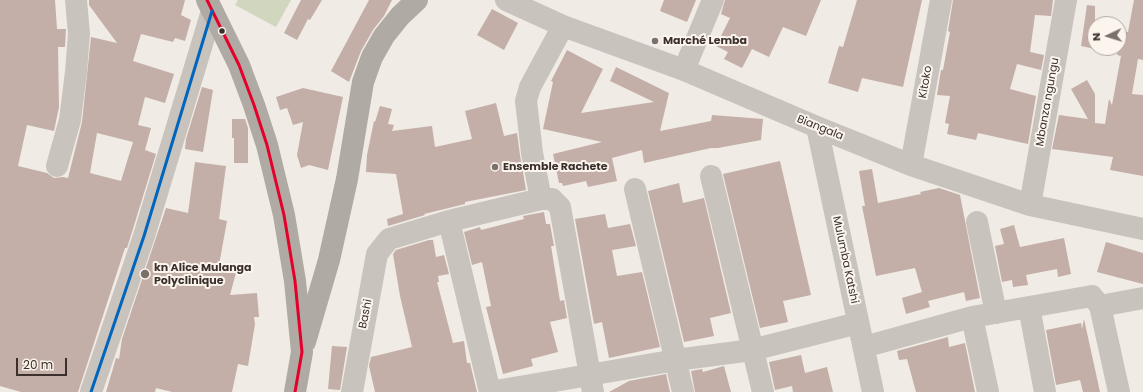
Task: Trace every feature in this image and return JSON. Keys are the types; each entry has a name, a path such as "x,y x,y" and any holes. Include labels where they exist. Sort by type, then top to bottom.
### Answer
{"highway":[{"path":"295,392 302,352 329,260 347,179 363,82 372,57 384,36 400,16 418,0"},
{"path":"210,5 239,65 267,145 284,216 294,281 302,352"}],"street":[{"path":"58,166 70,120 76,72 79,34 76,0"},
{"name":"Biangala","path":"506,0 563,26 684,70 817,127 911,164 1030,205 1143,229"},
{"path":"684,70 713,0"},
{"name":"Kitoko","path":"911,164 940,0"},
{"name":"Mbanza ngungu","path":"1030,205 1066,0"},
{"path":"91,392 144,236 210,5"},
{"path":"541,199 532,153 526,100 530,87 563,26"},
{"name":"Mulumba Katshi","path":"817,127 873,392"},
{"path":"711,176 763,392"},
{"path":"635,190 683,392"},
{"path":"592,383 560,207 552,199 541,199 449,221 490,392 592,383 676,360 752,350 858,322"},
{"name":"Bashi","path":"352,392 377,254 389,239 449,221"},
{"path":"977,222 996,313"},
{"path":"864,347 972,317 1092,296 1100,306 1119,392"},
{"path":"1100,306 1143,298"},
{"path":"1029,307 1045,392"},
{"path":"972,317 988,392"}],"green space":[{"path":"238,0 291,0 276,27 235,5"}],"building":[{"path":"0,0 55,0 57,29 66,29 65,47 58,47 59,107 54,131 27,125 18,166 47,173 54,178 68,178 82,122 91,37 117,43 89,5 89,0 185,0 181,15 191,20 185,41 175,38 173,42 141,34 133,61 174,74 165,103 145,97 138,125 151,128 145,150 156,154 127,248 125,248 78,392 21,392 0,386","holes":["97,133 133,142 121,181 90,173"]},
{"path":"301,0 322,0 310,20 308,19 297,40 284,33"},
{"path":"369,0 392,0 384,16 373,30 361,51 349,82 331,71"},
{"path":"664,0 696,0 687,22 660,11"},
{"path":"725,0 821,0 806,36 783,27 769,57 752,49 742,68 724,59 728,52 716,46 730,18 721,14"},
{"path":"857,0 922,0 903,87 862,78 858,92 828,83 839,46 843,47"},
{"path":"953,0 1053,0 1051,16 1035,15 1030,52 1044,55 1041,70 1017,64 1010,89 1036,96 1028,144 978,133 976,140 947,134 949,124 945,123 950,96 937,95 950,32 948,31"},
{"path":"1134,0 1143,0 1143,60 1138,59 1132,94 1143,95 1143,176 1110,170 1113,157 1052,149 1059,115 1088,119 1071,89 1087,80 1095,94 1095,123 1105,124 1109,99 1112,105 1121,56 1127,56 1128,32"},
{"path":"1087,5 1095,6 1095,16 1087,16 1087,47 1081,46"},
{"path":"492,9 518,23 504,50 477,35"},
{"path":"567,50 603,69 581,113 654,102 610,81 616,67 669,93 660,131 711,121 712,115 763,119 761,140 711,148 644,163 642,150 612,158 617,181 588,187 586,181 563,186 562,183 559,183 553,154 602,142 543,129 553,82 551,81"},
{"path":"202,87 213,90 203,152 185,149 186,139"},
{"path":"303,88 343,97 328,170 309,165 301,168 297,155 303,122 293,125 287,108 280,110 276,97"},
{"path":"496,103 504,136 517,133 526,190 465,202 465,204 424,214 425,215 388,226 387,219 403,214 396,174 366,172 367,155 374,121 375,122 380,106 392,109 388,124 394,125 392,131 432,126 435,147 472,139 465,111"},
{"path":"232,119 245,119 248,128 248,163 234,163"},
{"path":"780,161 811,295 783,301 788,322 760,328 723,174"},
{"path":"195,162 226,166 219,219 227,221 219,265 237,269 230,295 257,293 259,317 254,317 255,324 248,366 238,364 232,392 172,392 156,388 155,392 106,392 116,358 119,359 122,339 166,208 188,213"},
{"path":"872,169 878,203 921,194 920,192 939,188 960,195 980,298 966,301 964,292 928,301 930,307 906,314 902,298 922,292 915,268 876,276 862,206 865,206 859,171"},
{"path":"679,183 683,203 704,198 731,313 710,318 714,336 684,342 648,191"},
{"path":"544,212 546,224 550,224 554,246 551,246 560,301 564,300 567,318 550,322 558,352 531,359 533,366 503,374 486,307 491,306 482,262 472,265 464,232 480,227 481,230 524,219 523,216"},
{"path":"605,214 608,228 630,224 636,246 612,250 617,276 642,272 660,347 609,358 602,322 594,324 575,219"},
{"path":"1014,225 1020,247 1064,238 1071,274 1058,277 1057,269 1026,275 1028,285 1013,287 1012,280 1002,282 995,246 1004,244 1000,229"},
{"path":"433,240 436,257 444,255 449,274 438,276 439,282 437,282 453,343 464,341 467,363 470,363 477,392 375,392 369,366 371,357 412,347 400,296 393,254 396,250"},
{"path":"1106,242 1143,253 1143,284 1097,272"},
{"path":"1084,319 1100,392 1083,392 1080,380 1056,385 1046,330 1081,323 1082,329"},
{"path":"948,337 949,347 965,343 975,392 916,392 907,359 899,360 897,351"},
{"path":"332,346 347,347 340,390 328,389"},
{"path":"801,355 805,373 827,367 833,392 793,392 792,386 775,390 769,362"},
{"path":"724,366 731,392 695,392 691,371 702,369 703,372"},
{"path":"666,374 670,392 609,392 629,381"}],"transit line":[{"path":"207,0 239,65 254,105 267,145 284,215 295,281 302,352 295,392"},
{"path":"91,392 144,236 212,11"}],"place":[{"name":"Marché Lemba","path":"655,41"},
{"name":"Ensemble Rachete","path":"495,167"},
{"name":"kn Alice Mulanga Polyclinique","path":"145,274"}]}
